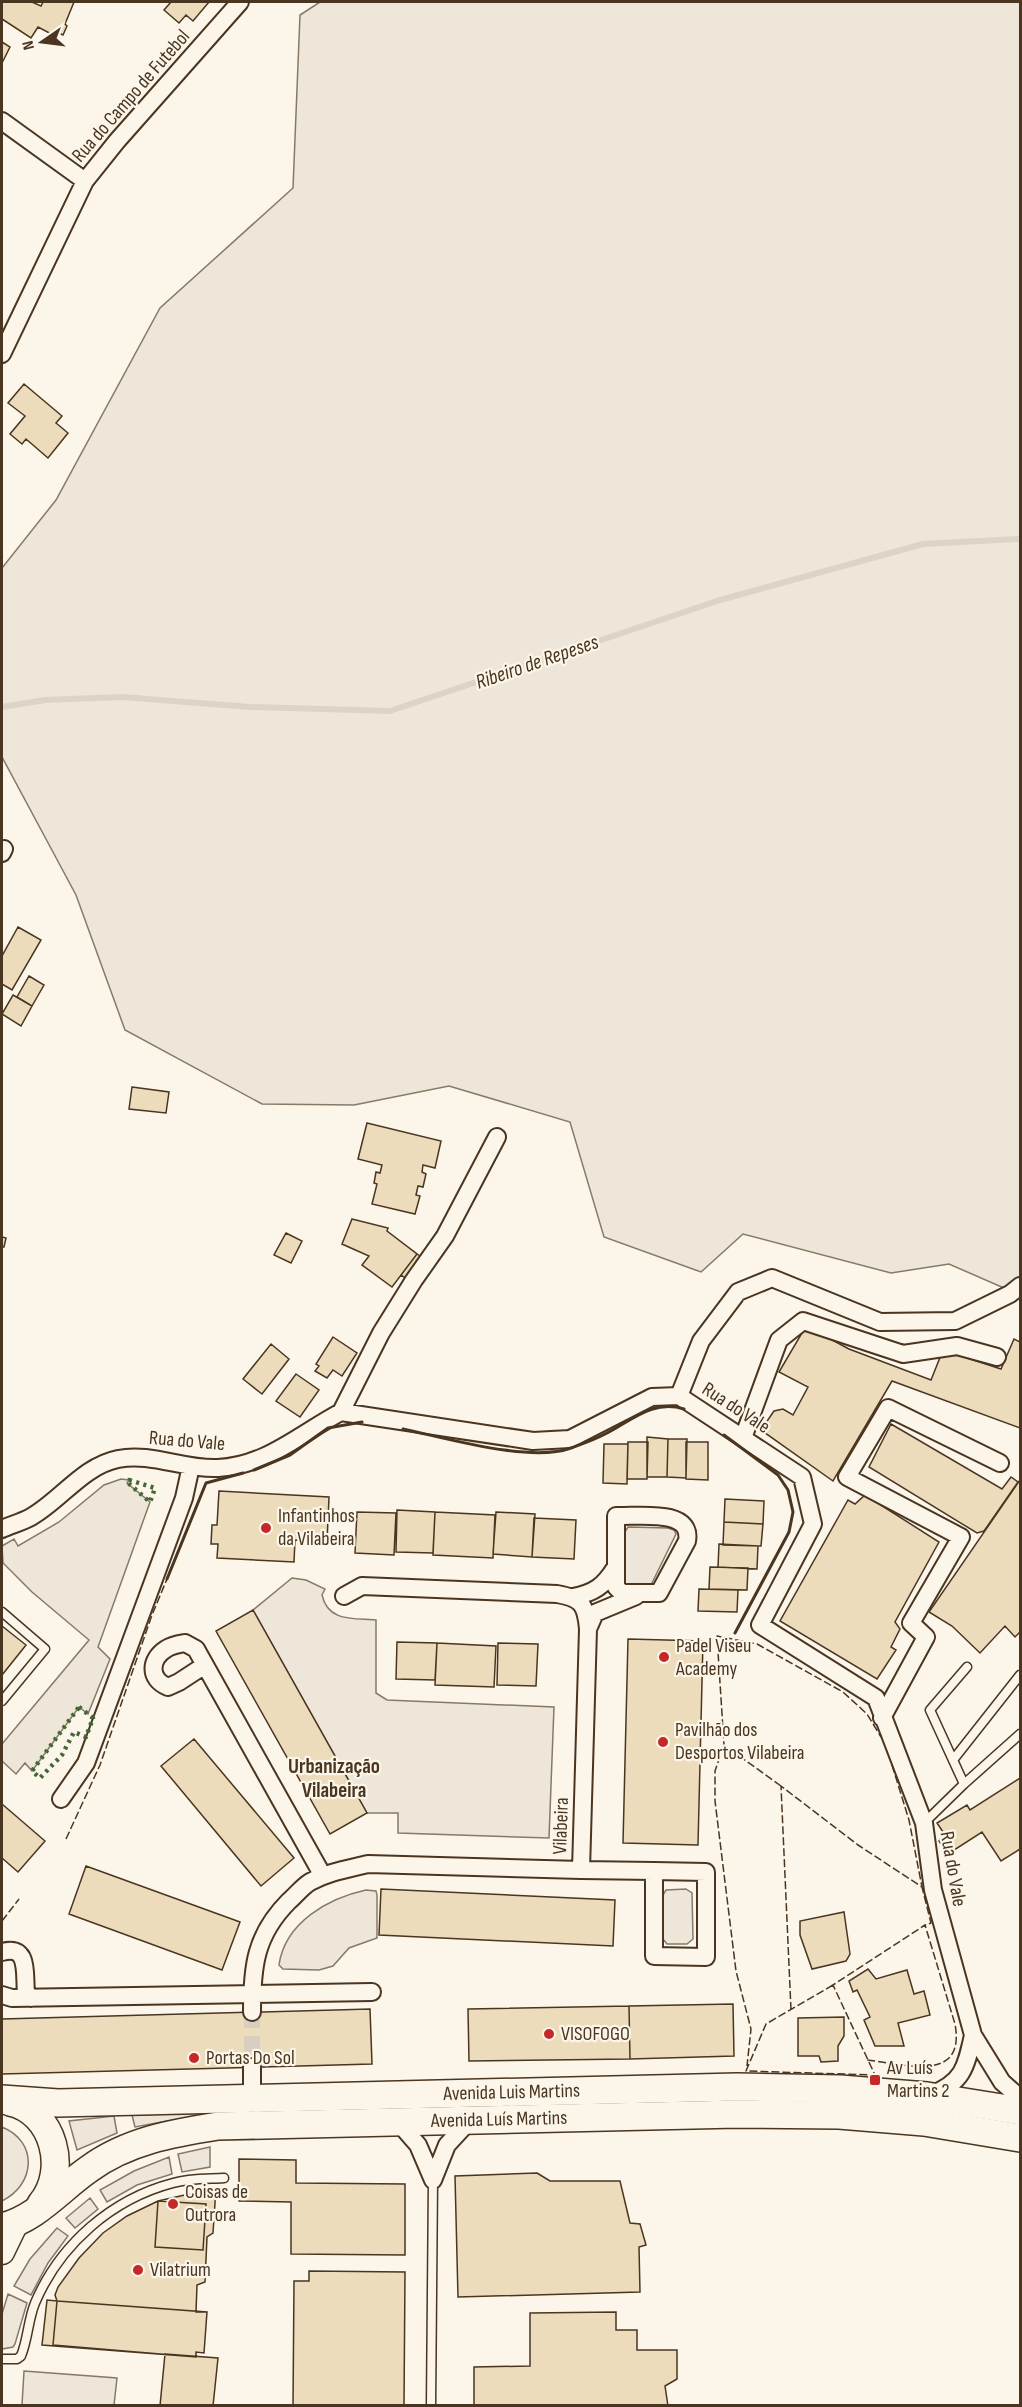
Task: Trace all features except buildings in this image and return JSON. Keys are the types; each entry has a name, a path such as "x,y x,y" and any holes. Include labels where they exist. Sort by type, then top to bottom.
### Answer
{"main road":[{"name":"Avenida Luis Martins","path":"2,2100 58,2103 737,2087 840,2089 927,2096 1020,2111"},
{"name":"Avenida Luis Martins","path":"2,2100 16,2103 35,2115 49,2133 56,2154 55,2176 47,2197 17,2221"},
{"name":"Avenida Luís Martins","path":"17,2221 90,2167 132,2145 169,2133 218,2126 737,2114 839,2115 924,2122 1020,2138"}],"street":[{"name":"Rua do Campo de Futebol","path":"2,354 85,182 117,141 240,2"},
{"path":"2,121 85,182"},
{"path":"341,1412 381,1333 445,1236 497,1137"},
{"path":"679,1396 701,1341 738,1292 772,1278 880,1322 955,1321 1010,1294 1020,1286"},
{"path":"743,1438 778,1340 803,1321 903,1354 957,1346 997,1357"},
{"name":"Rua do Vale","path":"2,1529 32,1516 92,1470 118,1459 141,1458 217,1468 244,1465 269,1455 316,1424 341,1412 522,1440 560,1440 570,1439 652,1397 679,1396 802,1477 813,1524 760,1625 876,1698 924,1823 933,1890 973,2036"},
{"path":"882,1718 926,1637 911,1623 961,1537 847,1477 888,1408 1000,1463"},
{"path":"62,1799 86,1763 184,1497 191,1466"},
{"path":"616,1516 680,1520 688,1534 687,1541 659,1593 622,1593 616,1587 615,1568 616,1516"},
{"path":"344,1596 362,1586 573,1597 588,1594 600,1588 615,1568"},
{"path":"588,1629 595,1613 646,1593"},
{"name":"Vilabeira","path":"252,2012 253,1970 261,1941 280,1911 308,1883 323,1876 368,1864 581,1870 588,1629 583,1605 573,1597"},
{"path":"204,1665 323,1876"},
{"path":"581,1870 654,1871 706,1872 706,1957 654,1956 654,1871"},
{"path":"2,1952 9,1950 17,1952 24,1960 26,1992 31,1998"},
{"path":"2,1995 12,1998 31,1998 372,1992"},
{"path":"927,2096 946,2089 966,2068 973,2036"},
{"path":"973,2036 1002,2082 1020,2098"},
{"path":"252,2067 252,2098"},
{"path":"433,2180 447,2145 470,2120"},
{"path":"398,2122 418,2145 433,2180"},
{"path":"2,2252 17,2221"}],"lane":[{"path":"2,1612 45,1649 2,1701"},
{"path":"963,1784 930,1710 967,1667"},
{"path":"953,1760 1020,1675"},
{"path":"924,1823 963,1784 1020,1734"},
{"path":"2,2359 17,2359 21,2356 34,2304 45,2283 76,2241 93,2223 111,2210 152,2190 179,2181 224,2178"},
{"path":"432,2406 433,2180"}],"shaded area":[{"path":"320,2 1020,2 1020,1295 949,1264 891,1273 743,1234 701,1272 604,1237 570,1122 449,1086 354,1105 262,1104 125,1030 76,895 2,757 2,568 56,500 160,308 293,188 300,15"},
{"path":"121,1479 129,1480 127,1483 150,1502 98,1647 110,1659 88,1714 79,1707 32,1771 25,1763 16,1774 2,1761 2,1744 89,1640 32,1592 3,1563 2,1546 14,1539 18,1546 59,1522 104,1485"},
{"path":"628,1527 668,1528 674,1530 676,1534 649,1589 623,1586 625,1532"},
{"path":"292,1578 306,1580 325,1589 322,1595 325,1604 336,1614 343,1617 376,1620 376,1693 387,1700 554,1707 549,1838 398,1833 398,1813 367,1813 253,1610"},
{"path":"686,1889 692,1893 693,1939 687,1944 667,1944 663,1939 663,1895 666,1890"},
{"path":"366,1890 376,1891 377,1895 377,1938 349,1948 333,1966 319,1970 283,1969 279,1965 283,1950 299,1924 324,1906"},
{"path":"489,2104 206,2116 135,2127 132,2115"},
{"path":"114,2116 117,2133 77,2150 69,2121"},
{"path":"2,2127 14,2134 22,2143 27,2153 28,2164 21,2185 2,2201"},
{"path":"210,2147 210,2167 182,2172 178,2154"},
{"path":"169,2157 172,2174 137,2185 107,2202 100,2190 134,2171"},
{"path":"90,2198 98,2209 75,2228 66,2218"},
{"path":"57,2228 68,2236 48,2263 31,2295 14,2286 30,2259"},
{"path":"8,2294 27,2303 15,2344 13,2347 2,2349 2,2314"},
{"path":"24,2371 117,2378 114,2405 22,2405"}],"waterway":[{"name":"Ribeiro de Repeses","path":"2,707 45,700 122,697 250,707 390,711 720,600 923,544 1020,539"}],"tunnel":[{"path":"252,2012 252,2067"}],"hedge":[{"path":"129,1480 155,1488 150,1502 127,1482 129,1480"},
{"path":"79,1707 93,1718 86,1737 74,1732 62,1755 40,1778 32,1771 79,1707"}],"fence":[{"path":"66,1839 100,1765 152,1615 167,1579"},
{"path":"781,1786 724,1745 717,1636 757,1644 843,1692 867,1714 881,1737"},
{"path":"724,1745 715,1771 715,1801 736,1971 751,2029 747,2066"},
{"path":"892,1765 909,1820 922,1887"},
{"path":"791,2010 781,1786 858,1845 922,1887 931,1923 925,1925"},
{"path":"2,1921 19,1899"},
{"path":"833,1985 766,2024 746,2071 875,2075 833,1985 925,1925 955,2024 956,2043 951,2056 942,2063 929,2066 914,2066 882,2062 867,2060"}],"wall":[{"path":"403,1429 511,1451 554,1452 597,1438 652,1409 662,1407 684,1409"},
{"path":"254,1470 290,1455 328,1428 362,1422"},
{"path":"724,1435 778,1475 788,1490 793,1512 789,1532 735,1633"},
{"path":"167,1579 206,1483 243,1473"}],"place":[{"name":"Infantinhos da Vilabeira","path":"266,1528"},
{"name":"Padel Viseu Academy","path":"664,1657"},
{"name":"Pavilhão dos Desportos Vilabeira","path":"663,1742"},
{"name":"VISOFOGO","path":"549,2034"},
{"name":"Portas Do Sol","path":"194,2058"},
{"name":"Av Luís Martins 2","path":"875,2080"},
{"name":"Coisas de Outrora","path":"173,2204"},
{"name":"Vilatrium","path":"138,2270"}],"district":[{"name":"Urbanização Vilabeira","path":"334,1778"}]}
